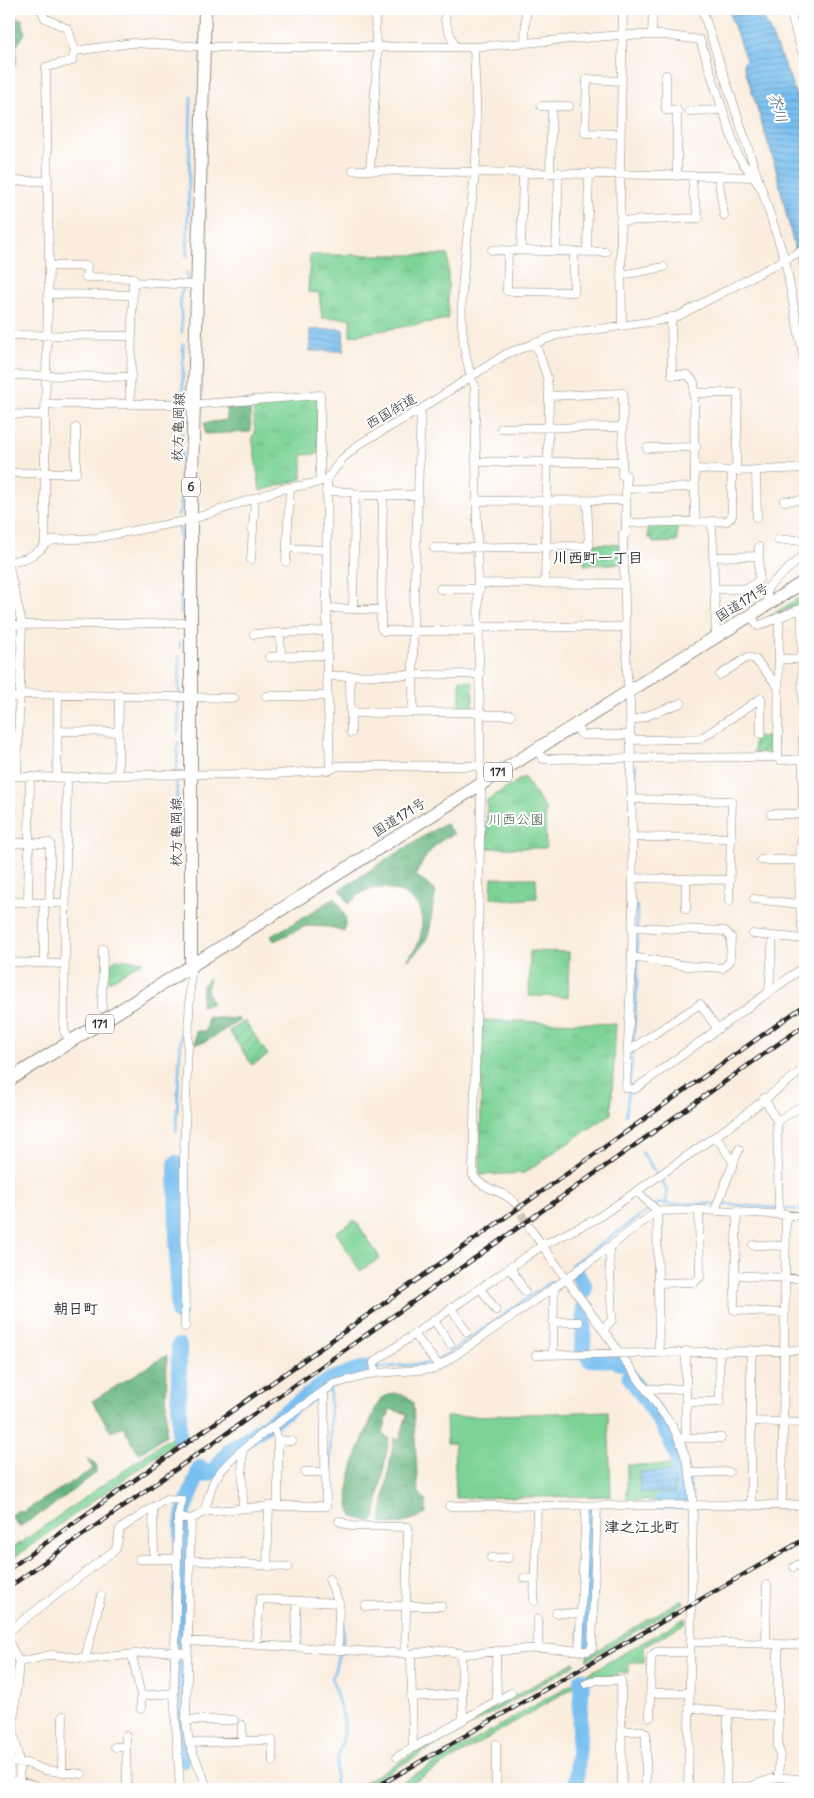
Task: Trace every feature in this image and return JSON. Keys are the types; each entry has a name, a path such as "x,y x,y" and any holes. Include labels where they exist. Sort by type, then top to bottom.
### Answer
{"main road":[{"name":"枚方亀岡線","path":"191,966 190,520 205,9"},
{"name":"国道171号","path":"9,1080 805,580"}],"street":[{"path":"41,9 45,18 68,30 75,51 72,61 46,67 49,266 45,376 45,544"},
{"path":"370,170 377,47 375,9"},
{"path":"446,9 445,21 455,47"},
{"path":"525,43 526,9"},
{"path":"622,9 620,81 622,326"},
{"path":"652,35 653,9"},
{"path":"702,9 785,260 805,365"},
{"path":"788,9 805,60"},
{"path":"75,51 90,51 132,43 204,46 474,47 621,34 700,40 738,156 761,188"},
{"path":"474,47 475,171 462,276 463,325 471,376 475,387 476,501 480,586 481,783 473,1175 479,1185 510,1196 515,1203"},
{"path":"666,75 666,110 677,110 676,176"},
{"path":"620,81 587,79 585,133 620,134"},
{"path":"541,106 569,106"},
{"path":"552,106 556,251"},
{"path":"689,111 723,110"},
{"path":"353,170 620,173 753,177"},
{"path":"520,251 523,172"},
{"path":"587,252 589,173"},
{"path":"620,221 699,218 693,193 692,176"},
{"path":"718,176 724,216"},
{"path":"9,181 48,181"},
{"name":"西国街道","path":"323,480 342,458 356,446 421,409 506,354 557,335 671,317 805,249"},
{"path":"492,250 606,252"},
{"path":"508,251 508,291 574,292 574,252"},
{"path":"49,266 87,266 86,277 133,278 130,403"},
{"path":"622,275 664,267"},
{"path":"133,282 198,285"},
{"path":"48,294 133,295"},
{"path":"671,317 672,375 688,375 694,382 696,447 694,469 695,522"},
{"path":"9,335 132,336"},
{"path":"536,342 547,377 548,396 545,584"},
{"path":"9,375 130,377"},
{"path":"548,396 622,393 622,475 626,475 626,534 623,534 624,584 630,758 634,799 631,837 632,957 626,1088 635,1089 805,966"},
{"path":"626,523 727,521 732,516 738,393 694,393"},
{"path":"45,404 130,406 130,403 194,404 320,395 323,480 326,492 327,696 330,770"},
{"path":"413,712 413,631 421,409"},
{"path":"9,414 45,415"},
{"path":"501,428 622,426"},
{"path":"9,473 76,473 76,428"},
{"path":"647,448 696,447"},
{"path":"476,462 622,462"},
{"path":"694,469 756,470 805,468"},
{"path":"756,470 757,518"},
{"path":"9,562 27,558 40,550 45,544 54,540 117,535 190,520 255,498 323,480"},
{"path":"286,562 290,488"},
{"path":"626,489 695,488"},
{"path":"326,492 350,492 355,495 417,495"},
{"path":"353,609 355,495"},
{"path":"383,495 380,628 383,631 626,627"},
{"path":"251,560 255,498"},
{"path":"476,501 626,500"},
{"path":"784,501 805,500"},
{"path":"434,548 589,546 587,501"},
{"path":"712,521 716,636"},
{"path":"778,540 805,540"},
{"path":"715,589 747,589 759,580 759,547"},
{"path":"287,548 327,550"},
{"path":"768,604 767,592 769,586 805,554"},
{"path":"714,557 759,556"},
{"path":"9,567 22,624 18,736 13,776 67,778 118,775 276,774 330,770 337,766 481,766"},
{"path":"440,589 545,584 624,584"},
{"path":"750,615 758,626 804,607 804,829 799,860 799,904 804,937 753,934"},
{"path":"327,608 381,610"},
{"path":"778,617 778,757"},
{"path":"9,625 190,623"},
{"path":"254,634 328,632"},
{"path":"280,633 281,656"},
{"path":"269,656 327,655"},
{"path":"720,675 748,657 755,659 777,685"},
{"path":"763,668 778,661 804,659"},
{"path":"327,676 480,674"},
{"path":"350,676 351,734"},
{"path":"9,697 58,694 119,694 234,698"},
{"path":"57,778 58,694"},
{"path":"118,775 119,694"},
{"path":"266,696 327,696"},
{"path":"574,725 582,735 700,739 761,698 761,734"},
{"path":"630,722 681,703"},
{"path":"351,713 480,712 486,715 510,715"},
{"path":"57,731 118,732"},
{"path":"9,736 18,736"},
{"path":"536,749 543,759 778,757 780,760 804,759"},
{"path":"28,902 30,777"},
{"path":"67,778 68,843 64,1031 71,1042"},
{"path":"634,799 732,801 729,901"},
{"path":"771,814 803,814"},
{"path":"631,837 732,838"},
{"path":"9,843 68,843"},
{"path":"44,963 50,843"},
{"path":"761,860 799,860"},
{"path":"632,878 730,880"},
{"path":"686,879 686,909"},
{"path":"754,899 799,904"},
{"path":"9,902 66,903"},
{"path":"632,927 725,931 731,937 730,961 723,968 688,966 632,957"},
{"path":"769,991 773,936"},
{"path":"102,1008 103,949"},
{"path":"9,962 64,964"},
{"path":"185,1328 184,1151 191,966"},
{"path":"628,1051 700,1004 717,1028"},
{"path":"374,1372 374,1362 543,1245 596,1219 716,1136 805,1068"},
{"path":"764,1098 777,1121 781,1211 786,1246 782,1505"},
{"path":"777,1121 805,1104"},
{"path":"716,1136 733,1162"},
{"path":"715,1210 739,1149"},
{"path":"637,1191 657,1211 659,1352"},
{"path":"204,1512 214,1480 242,1450 334,1384 374,1372 420,1370 439,1366 568,1278 657,1211 662,1209 781,1211 805,1216"},
{"path":"658,1283 695,1282 700,1277 699,1210"},
{"path":"737,1211 734,1310 784,1313"},
{"path":"530,1227 683,1438"},
{"path":"753,1245 786,1246"},
{"path":"604,1329 612,1320 609,1247"},
{"path":"510,1267 525,1292"},
{"path":"735,1275 805,1280"},
{"path":"553,1355 554,1287"},
{"path":"480,1288 496,1310"},
{"path":"451,1308 468,1332"},
{"path":"434,1320 450,1344"},
{"path":"553,1322 579,1322"},
{"path":"414,1334 439,1366"},
{"path":"751,1350 751,1506"},
{"path":"536,1355 805,1350"},
{"path":"686,1402 720,1402 719,1351"},
{"path":"686,1352 686,1402 683,1438 691,1473 693,1507 688,1789"},
{"path":"648,1389 686,1389"},
{"path":"184,1518 204,1512 243,1508 326,1506 324,1391"},
{"path":"751,1421 805,1422"},
{"path":"274,1427 278,1440 278,1506"},
{"path":"683,1438 721,1438"},
{"path":"278,1440 292,1441"},
{"path":"242,1450 243,1508"},
{"path":"305,1472 326,1472"},
{"path":"691,1473 729,1472"},
{"path":"9,1631 116,1549 120,1529 166,1499 182,1500 184,1518 182,1587 175,1648 174,1693 183,1736 208,1789"},
{"path":"449,1506 693,1507 805,1505"},
{"path":"267,1566 269,1506"},
{"path":"534,1601 537,1506"},
{"path":"153,1507 154,1559"},
{"path":"579,1651 586,1507"},
{"path":"19,1662 51,1655 85,1659 132,1655 187,1646 256,1645 408,1654 438,1650 460,1653 538,1648 588,1652 592,1648 597,1507"},
{"path":"180,1789 183,1736 186,1720 187,1646 182,1587 184,1518"},
{"path":"339,1521 351,1526 408,1527 406,1606 413,1748"},
{"path":"492,1558 508,1558"},
{"path":"139,1559 288,1566"},
{"path":"794,1567 805,1561"},
{"path":"524,1578 535,1578"},
{"path":"583,1578 595,1578"},
{"path":"329,1579 339,1603 338,1650"},
{"path":"766,1644 767,1585"},
{"path":"256,1645 260,1599 339,1603"},
{"path":"85,1659 100,1600 90,1601"},
{"path":"295,1647 297,1601"},
{"path":"365,1606 441,1606"},
{"path":"556,1613 581,1614"},
{"path":"538,1619 538,1648"},
{"path":"9,1642 19,1662 11,1728 19,1762 20,1789"},
{"path":"690,1642 805,1645"},
{"path":"778,1644 778,1748 780,1752 778,1777"},
{"path":"496,1651 497,1701"},
{"path":"650,1717 651,1656 656,1652 690,1652"},
{"path":"460,1653 464,1720"},
{"path":"132,1655 141,1696 141,1709"},
{"path":"586,1684 597,1680 621,1680 622,1789"},
{"path":"141,1696 174,1693"},
{"path":"397,1757 511,1693"},
{"path":"650,1693 690,1693"},
{"path":"411,1697 461,1694"},
{"path":"689,1707 728,1713 778,1716"},
{"path":"726,1789 728,1713"},
{"path":"62,1716 62,1771"},
{"path":"186,1720 234,1720"},
{"path":"242,1725 242,1741"},
{"path":"622,1731 643,1731 646,1734 646,1789"},
{"path":"62,1732 72,1732"},
{"path":"126,1736 128,1789"},
{"path":"183,1736 242,1741 272,1740 273,1762"},
{"path":"496,1744 496,1789"},
{"path":"115,1747 126,1747"},
{"path":"9,1762 19,1762 45,1770 82,1774"},
{"path":"702,1789 756,1786 778,1777 805,1780"},
{"path":"127,1778 136,1778"},
{"path":"9,1780 20,1781 45,1789"}],"green space":[{"path":"9,19 22,19 25,33 16,47 16,64 9,65"},
{"path":"310,255 448,255 448,319 350,336 350,318 322,318 319,293 308,292"},
{"path":"318,397 318,454 302,455 302,479 260,491 252,436 255,434 253,404"},
{"path":"250,404 251,432 205,434 204,423 227,420 226,405"},
{"path":"677,525 677,542 653,543 652,538 648,538 648,526"},
{"path":"592,544 620,544 620,564 584,565 584,550 592,550"},
{"path":"805,594 805,602 768,617"},
{"path":"460,680 473,682 473,706 470,708 460,708"},
{"path":"754,737 773,737 773,748 770,753 754,753"},
{"name":"川西公園","path":"524,777 545,808 546,848 486,848 487,800"},
{"path":"445,823 454,834 441,841 431,850 416,875 436,892 430,929 423,944 407,961 417,946 422,927 420,911 411,898 396,891 379,888 365,891 349,904 340,889"},
{"path":"492,878 536,878 537,898 514,900 491,898"},
{"path":"335,897 346,918 344,932 328,927 306,926 274,941 271,936"},
{"path":"530,951 569,952 568,997 529,996"},
{"path":"116,959 143,961 109,982 109,965"},
{"path":"209,978 207,991 212,1004 201,1006 202,985"},
{"path":"207,1017 239,1019 239,1021 205,1042 195,1044 196,1031 206,1031"},
{"path":"482,1020 616,1024 611,1114 524,1173 480,1175"},
{"path":"245,1021 268,1055 252,1065 229,1031"},
{"path":"355,1220 380,1258 360,1271 336,1232"},
{"path":"167,1355 166,1435 139,1454 123,1426 111,1432 92,1401"},
{"path":"394,1393 407,1396 413,1403 418,1491 426,1502 426,1514 400,1524 383,1524 381,1520 394,1438 400,1439 407,1414 390,1409 382,1435 389,1438 375,1519 372,1522 353,1517 349,1505 348,1491 354,1462 376,1407 381,1398"},
{"path":"608,1411 611,1496 456,1498 454,1443 447,1443 446,1417"},
{"path":"172,1436 176,1442 9,1561 9,1551"},
{"path":"87,1459 96,1464 96,1473 51,1507 19,1527 11,1516 18,1510 23,1512 93,1469"},
{"path":"627,1465 679,1465 681,1500 627,1501"},
{"path":"682,1599 684,1603 587,1660 587,1656"},
{"path":"685,1618 685,1623 644,1647 644,1662 629,1662 629,1673 618,1673 618,1676 595,1675 584,1680 584,1676"},
{"path":"574,1662 575,1665 360,1789 352,1789"},
{"path":"580,1679 579,1684 402,1789 390,1789"}],"water":[{"name":"芥川","path":"728,9 760,9 790,78 805,122 805,294 775,165 743,63 746,60"},
{"path":"343,329 344,351 310,351 310,330"},
{"path":"639,1472 674,1472 674,1493 640,1493"}],"waterway":[{"path":"187,256 191,97"},
{"path":"187,273 187,281"},
{"path":"182,332 180,297 183,289"},
{"path":"183,344 183,398"},
{"path":"182,417 182,426"},
{"path":"181,461 182,433"},
{"path":"181,468 181,490"},
{"path":"178,515 181,497"},
{"path":"178,526 180,531 180,584"},
{"path":"180,594 181,613"},
{"path":"179,656 179,693"},
{"path":"178,733 179,698"},
{"path":"177,769 178,742"},
{"path":"635,813 636,765"},
{"path":"176,779 179,836"},
{"path":"633,1046 637,984 637,906"},
{"path":"176,1131 183,997"},
{"path":"626,1115 633,1051"},
{"path":"642,1152 667,1190 666,1203"},
{"path":"176,1163 178,1313"},
{"path":"571,1265 657,1204 715,1204"},
{"path":"720,1204 805,1210"},
{"path":"577,1274 584,1285 584,1292"},
{"path":"377,1368 431,1363 440,1359 552,1281"},
{"path":"583,1352 584,1307"},
{"path":"179,1346 179,1437"},
{"path":"589,1359 617,1360 620,1363"},
{"path":"198,1476 211,1473 230,1451 330,1380 361,1369 371,1368"},
{"path":"629,1376 659,1419 679,1463 685,1499 681,1502 661,1502"},
{"path":"330,1391 331,1495 334,1509"},
{"path":"180,1641 182,1522 200,1468"},
{"path":"588,1572 591,1511"},
{"path":"586,1646 588,1585"},
{"path":"337,1586 343,1599 343,1645"},
{"path":"334,1789 337,1761 344,1734 344,1720 332,1679 339,1654"},
{"path":"179,1657 178,1696 182,1760"},
{"path":"576,1789 582,1679"}],"tunnel":[{"path":"515,1203 529,1227"}],"railway":[{"path":"9,1569 805,1005"},
{"path":"9,1587 805,1025"},
{"path":"373,1789 805,1539"}],"district":[{"name":"川西町一丁目","path":"598,558"},
{"name":"朝日町","path":"76,1309"},
{"name":"津之江北町","path":"642,1527"}]}
